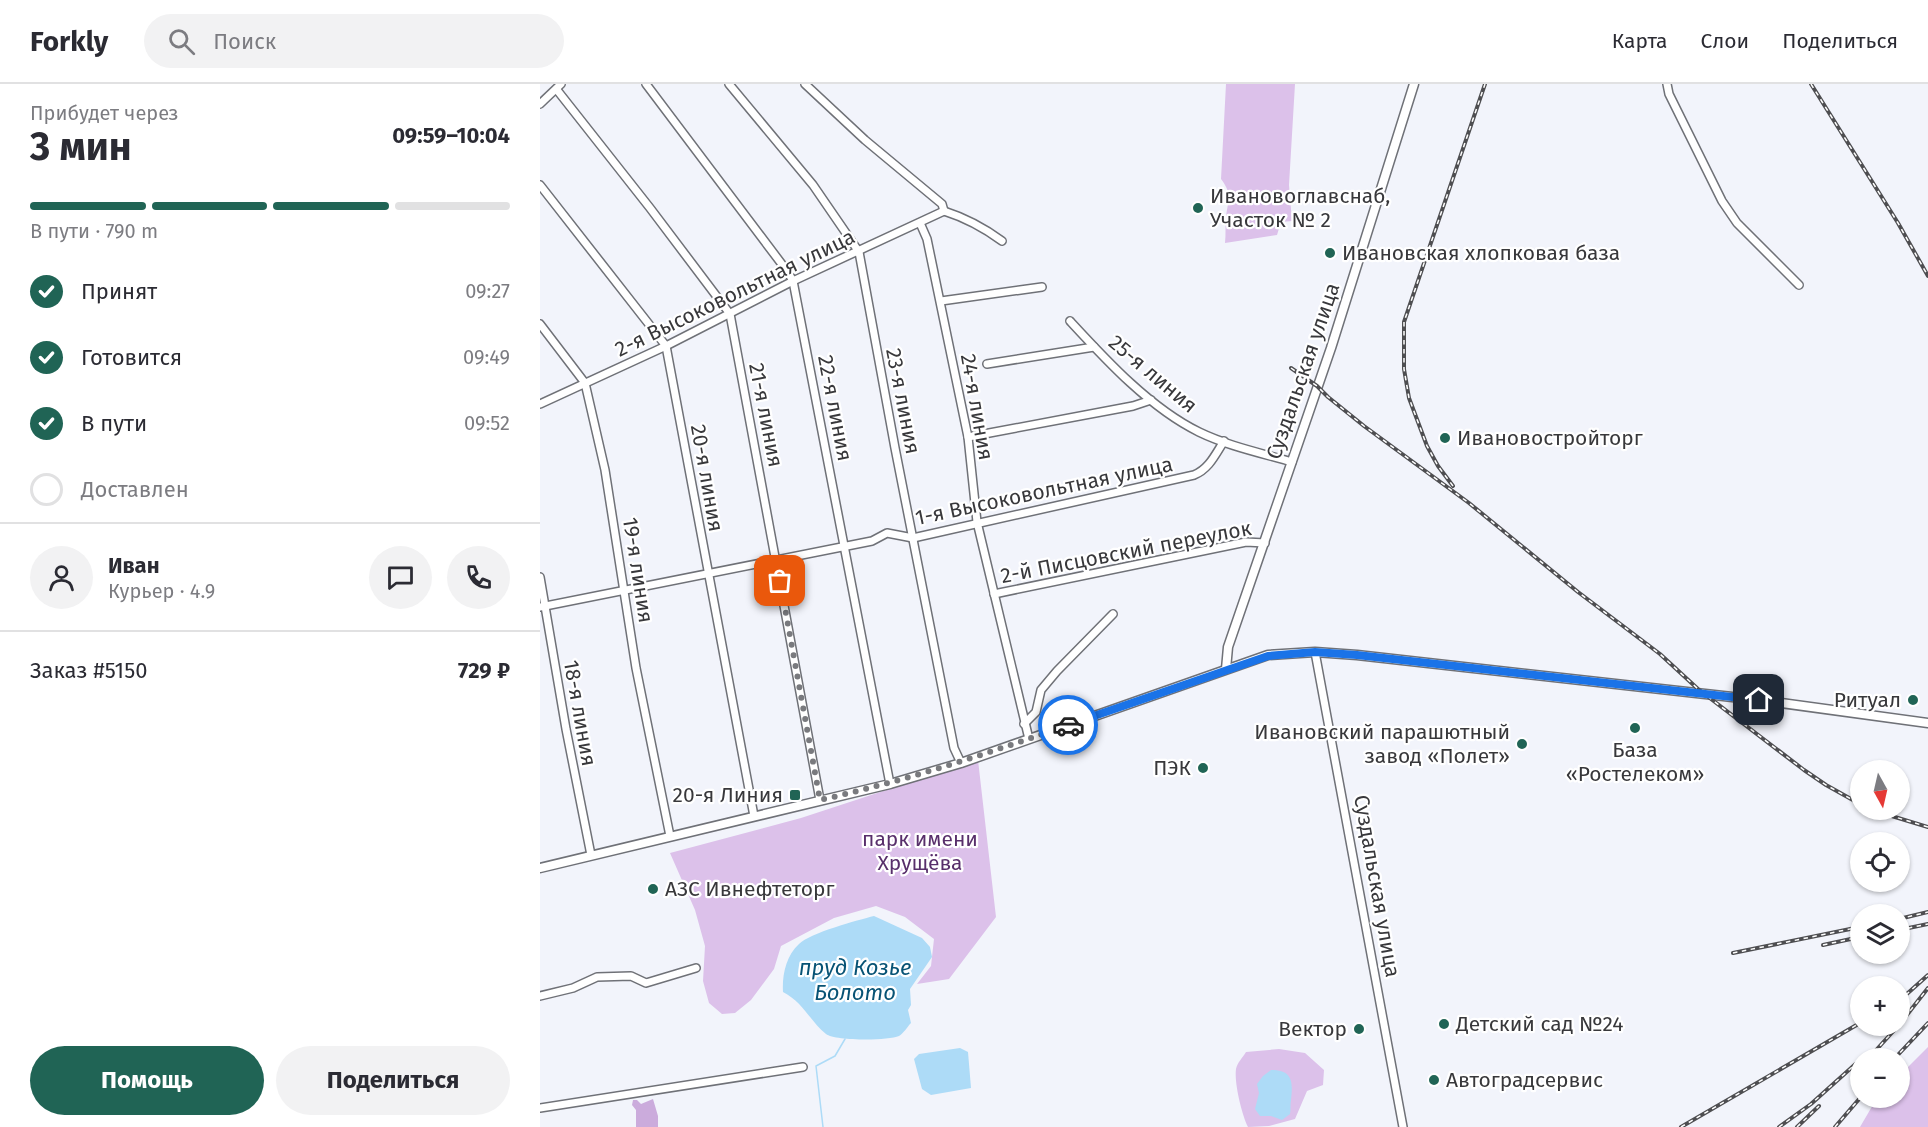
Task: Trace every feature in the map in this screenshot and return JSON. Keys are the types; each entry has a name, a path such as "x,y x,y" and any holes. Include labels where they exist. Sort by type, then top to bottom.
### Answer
{"main road":[{"name":"Суздальская улица","path":"1226,669 1228,647 1362,254 1414,84"},
{"path":"540,868 890,784 961,763 1268,656 1315,652 1759,700 1928,723"}],"street":[{"name":"22-я линия","path":"646,84 793,281 890,784"},
{"name":"23-я линия","path":"729,84 813,185 859,252 954,748 961,763"},
{"path":"805,84 865,140 942,204 944,212 974,222 1002,241"},
{"path":"1667,84 1669,94 1722,201 1737,223 1799,285"},
{"path":"540,104 559,87"},
{"name":"21-я линия","path":"559,87 730,314 820,800"},
{"name":"20-я линия","path":"540,185 666,346 754,816"},
{"name":"2-я Высоковольтная улица","path":"540,404 666,346 793,281 944,212"},
{"name":"24-я линия","path":"920,223 927,239 941,301 968,437 977,522 1029,739"},
{"path":"941,301 1042,287"},
{"name":"25-я линия","path":"1070,321 1094,347 1151,400 1182,422 1224,441 1292,462"},
{"name":"19-я линия","path":"540,324 585,383 605,470 636,668 670,836"},
{"path":"987,364 1094,347"},
{"path":"968,437 1133,406 1151,400"},
{"name":"1-я Высоковольтная улица","path":"543,607 872,541 887,533 913,538 1194,475 1202,472 1224,441"},
{"name":"2-й Писцовский переулок","path":"994,594 1246,542 1264,543"},
{"name":"18-я линия","path":"540,577 543,607 591,855"},
{"path":"1024,724 1036,712 1041,690 1113,614"},
{"name":"Суздальская улица","path":"1315,652 1403,1127"},
{"path":"540,996 573,988 597,977 631,976 646,983 696,968"},
{"path":"540,1108 803,1067"}],"green space":[{"path":"1226,84 1295,84 1289,185 1292,221 1281,222 1277,235 1225,243 1229,197 1221,179"},
{"name":"парк имени Хрущёва","path":"978,760 996,917 949,979 917,984 931,966 934,939 905,917 876,906 834,918 781,946 774,969 751,1000 735,1013 722,1014 709,1003 703,981 705,946 695,910 670,853 801,818"},
{"path":"1928,1047 1928,1127 1860,1127 1871,1108 1910,1108 1910,1065"},
{"path":"1279,1049 1305,1053 1324,1070 1323,1085 1307,1091 1295,1119 1269,1126 1248,1127 1237,1090 1237,1067 1246,1052"}],"shaded area":[{"path":"653,1099 658,1116 658,1127 636,1127 636,1110 632,1105 633,1100 641,1104"}],"water":[{"name":"пруд Козье Болото","path":"874,916 922,938 930,947 932,957 910,989 911,1005 908,1010 911,1023 901,1035 893,1038 862,1039 831,1036 820,1029 796,1001 783,992 786,966 791,954 805,940 835,927"},
{"path":"960,1048 968,1052 971,1088 931,1095 922,1089 914,1059 919,1054"},
{"path":"1271,1070 1284,1072 1290,1078 1292,1094 1290,1114 1282,1120 1271,1116 1260,1116 1255,1109 1259,1093 1257,1084"}],"waterway":[{"path":"823,1127 816,1066 835,1056 845,1039"}],"railway":[{"path":"1453,486 1427,446 1409,398 1404,369 1404,322 1485,84"},
{"path":"1811,84 1898,223 1928,276"},
{"path":"1291,368 1317,386 1364,426 1469,503 1578,592 1660,654 1698,689 1804,770 1850,798"},
{"path":"1905,820 1928,827"},
{"path":"1910,916 1928,912"},
{"path":"1910,928 1928,924"},
{"path":"1733,953 1850,929"},
{"path":"1823,945 1850,939"},
{"path":"1910,991 1928,975"},
{"path":"1910,1011 1928,988"},
{"path":"1904,1048 1928,1023"},
{"path":"1681,1127 1850,1029"},
{"path":"1878,1048 1889,1036"},
{"path":"1779,1127 1811,1104 1850,1069"},
{"path":"1797,1127 1819,1106"},
{"path":"1835,1127 1851,1108"}],"way so far":[{"path":"780,581 820,800 890,784 961,763 1068,725"}],"place":[{"name":"Ивановоглавснаб, Участок № 2","path":"1198,208"},
{"name":"Ивановская хлопковая база","path":"1330,253"},
{"name":"Ивановостройторг","path":"1445,438"},
{"name":"Ритуал","path":"1913,700"},
{"name":"База «Ростелеком»","path":"1635,728"},
{"name":"Ивановский парашютный завод «Полет»","path":"1522,744"},
{"name":"ПЭК","path":"1203,768"},
{"name":"20-я Линия","path":"795,795"},
{"name":"АЗС Ивнефтеторг","path":"653,889"},
{"name":"Детский сад №24","path":"1444,1024"},
{"name":"Вектор","path":"1359,1029"},
{"name":"Автоградсервис","path":"1434,1080"}],"route":[{"path":"1068,725 1158,695 1251,660 1289,652 1357,655 1759,700"}]}
